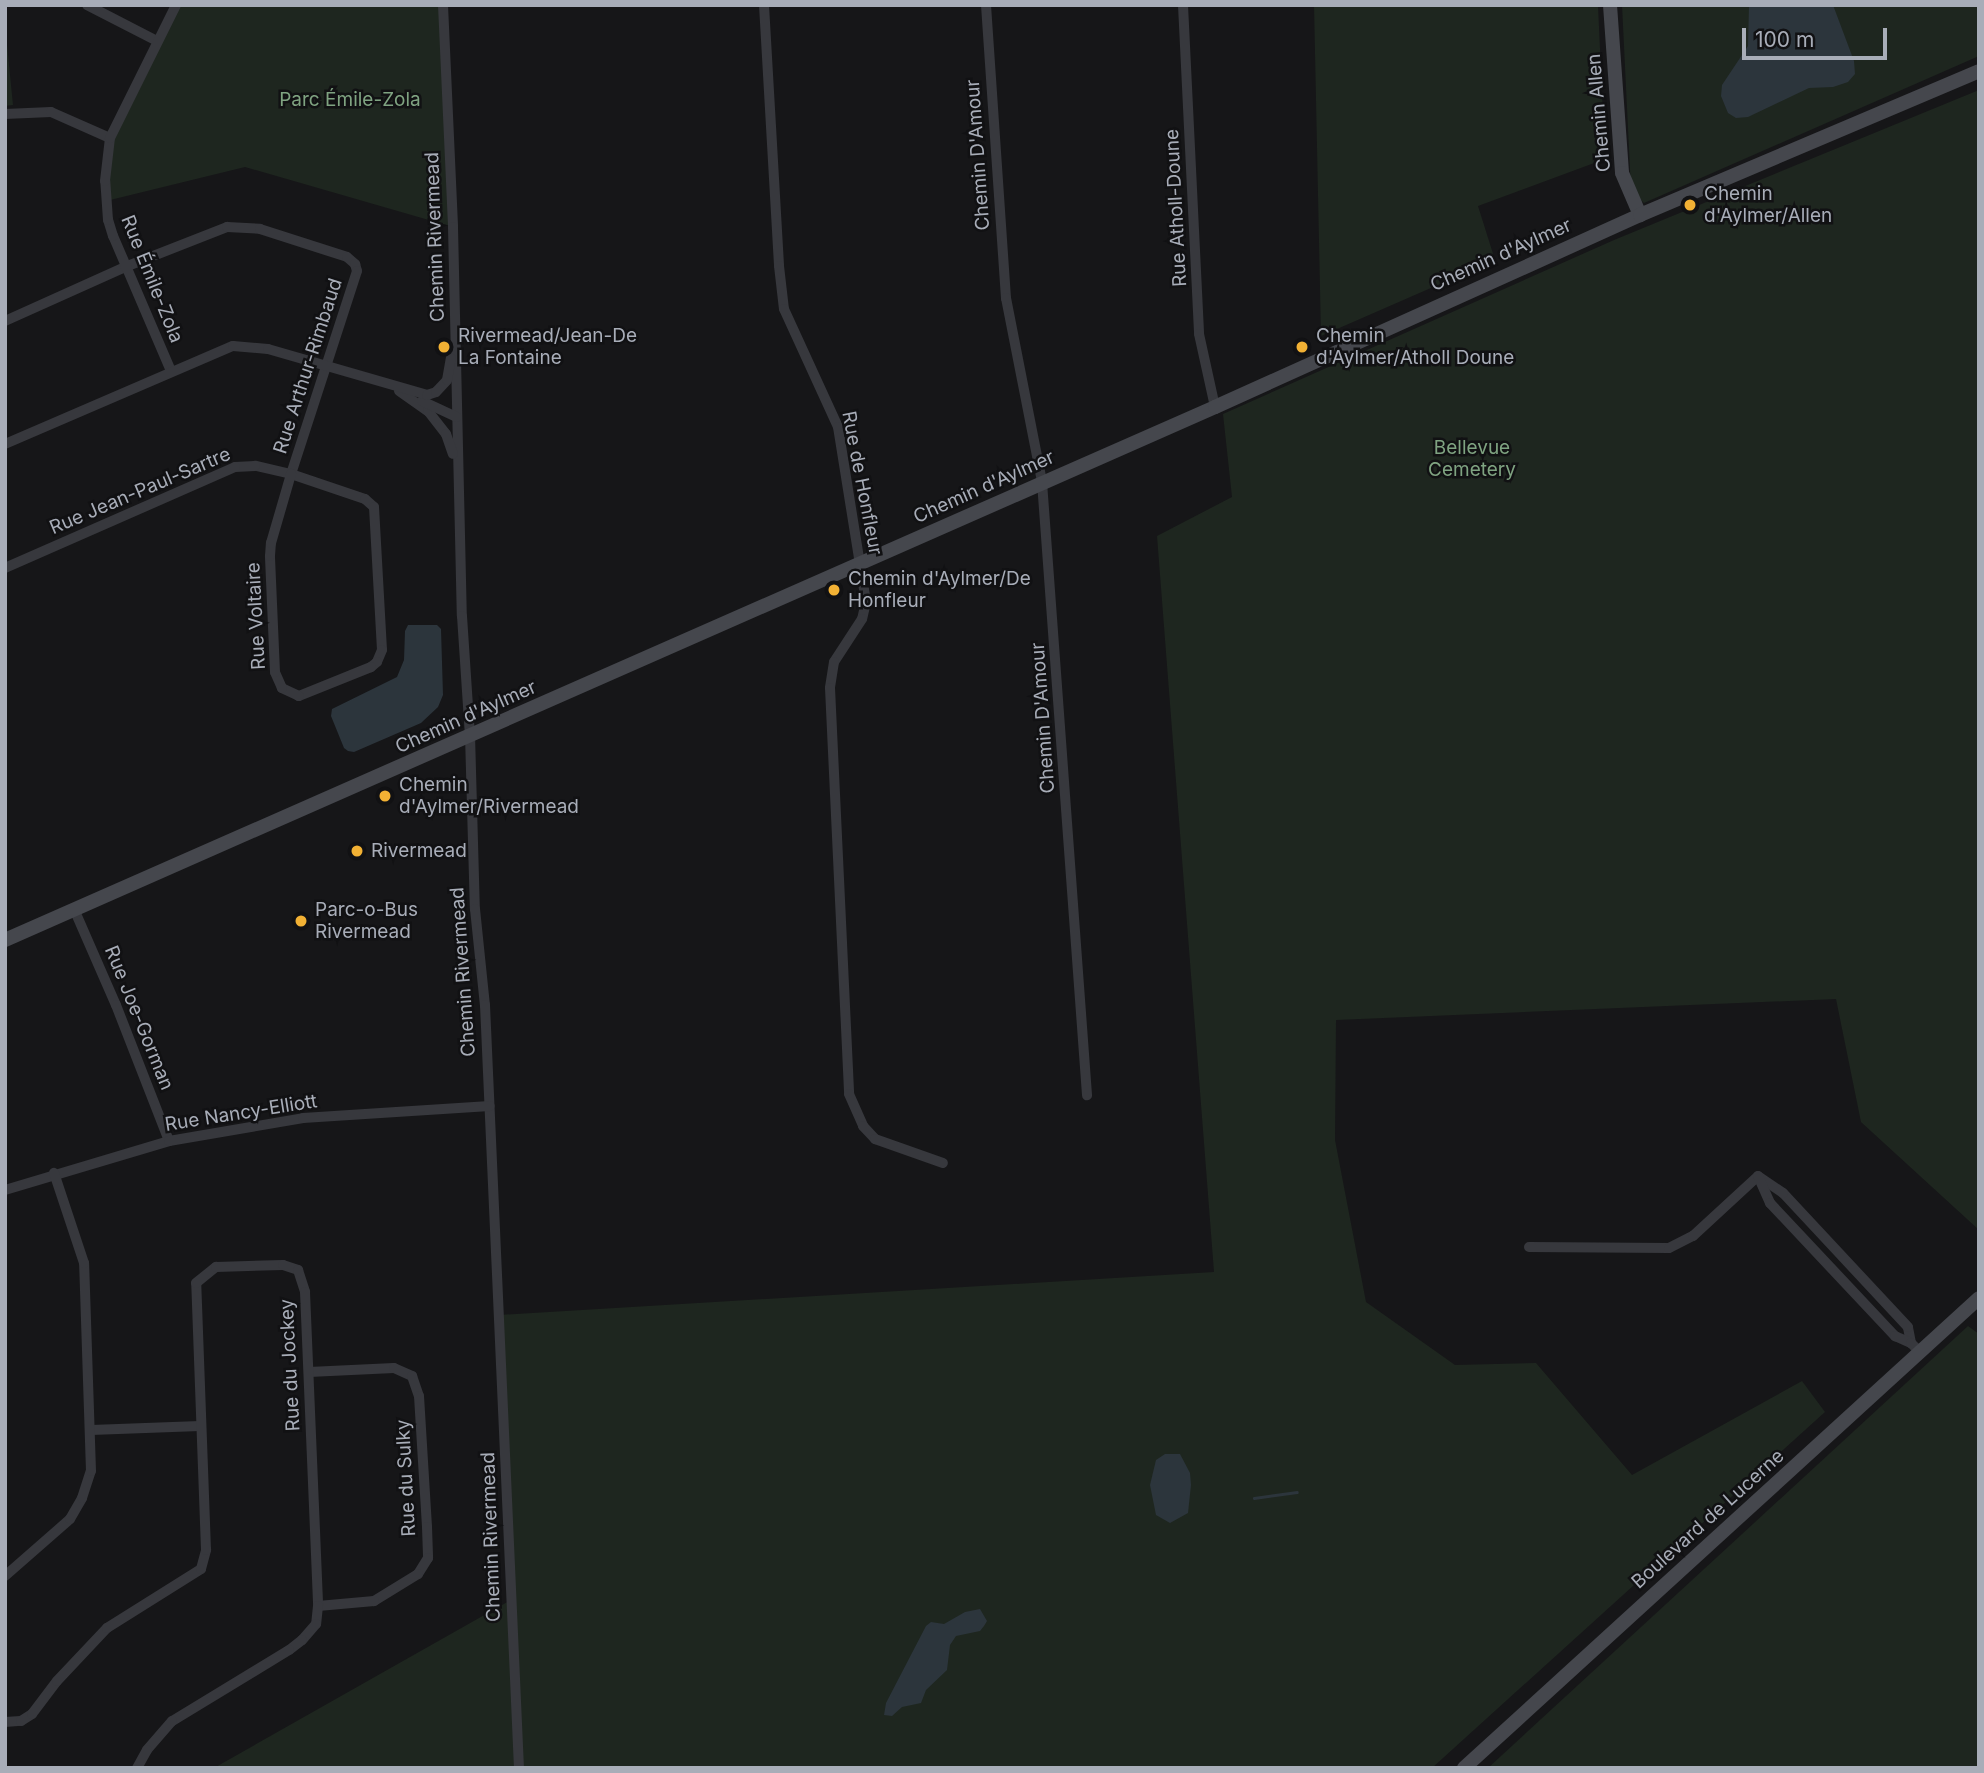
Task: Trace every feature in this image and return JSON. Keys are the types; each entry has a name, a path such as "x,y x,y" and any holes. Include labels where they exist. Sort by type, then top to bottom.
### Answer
{"main road":[{"name":"Chemin Allen","path":"1610,5 1622,173 1640,215"},
{"name":"Chemin d'Aylmer","path":"5,940 1215,407 1640,215 1979,71"},
{"name":"Boulevard de Lucerne","path":"1464,1768 1916,1348 1979,1298"}],"street":[{"path":"87,5 157,41"},
{"name":"Rue Émile-Zola","path":"171,371 125,267 108,220 105,181 110,138 176,5"},
{"name":"Chemin Rivermead","path":"443,5 455,331 461,616 470,735 475,909 485,1005 519,1768"},
{"name":"Rue de Honfleur","path":"764,5 784,309 796,340 827,397 838,428 866,610 834,662 830,688 849,1094 863,1126 875,1139 943,1163"},
{"name":"Chemin D'Amour","path":"986,5 1006,298 1042,482 1087,1095"},
{"name":"Rue Atholl-Doune","path":"1183,5 1199,334 1215,407"},
{"path":"5,114 51,112 110,138"},
{"name":"Rue Arthur-Rimbaud","path":"5,321 208,233 238,226 260,229 347,257 355,264 356,276 291,474"},
{"path":"5,444 219,350 244,345 268,349 394,388 427,395 443,387 447,380 455,331"},
{"path":"394,388 457,417"},
{"path":"394,388 428,411 446,434 453,447 458,493"},
{"name":"Rue Jean-Paul-Sartre","path":"5,568 235,467 255,466 291,474"},
{"name":"Rue Voltaire","path":"291,474 366,499 374,507 382,650 377,663 372,667 299,696 282,688 275,672 270,556 271,543 291,474"},
{"name":"Rue Joe-Gorman","path":"74,909 116,1005 169,1141"},
{"name":"Rue Nancy-Elliott","path":"5,1190 54,1173 169,1141 303,1118 490,1106"},
{"path":"5,1576 70,1519 85,1491 91,1471 84,1263 54,1173"},
{"path":"1529,1247 1669,1248 1693,1236 1758,1176 1783,1193 1908,1327 1916,1348"},
{"name":"Rue du Jockey","path":"5,1721 21,1721 32,1714 57,1681 107,1628 201,1569 206,1550 196,1283 216,1267 283,1265 298,1270 305,1292 318,1606 316,1624 302,1640 172,1721 137,1768"},
{"name":"Rue du Sulky","path":"309,1373 394,1368 412,1376 419,1396 427,1527 428,1558 418,1574 374,1601 318,1606"},
{"path":"91,1430 200,1426"}],"green space":[{"name":"Parc Émile-Zola","path":"176,5 443,5 453,227 245,167 106,201 110,138"},
{"path":"1314,5 1598,5 1605,159 1478,206 1495,260 1321,336"},
{"path":"1622,5 1979,5 1979,56 1644,203 1631,190"},
{"path":"5,24 13,105 5,106"},
{"name":"Bellevue Cemetery","path":"1979,90 1979,1230 1861,1122 1836,999 1336,1020 1335,1140 1366,1302 1455,1365 1536,1363 1632,1475 1802,1381 1825,1412 1432,1768 214,1768 511,1600 499,1315 1214,1272 1157,536 1232,497 1223,414 1614,240"},
{"path":"1968,1326 1979,1334 1979,1768 1488,1768"}],"shaded area":[{"path":"1749,5 1833,5 1854,61 1855,74 1848,82 1833,87 1809,88 1748,117 1736,118 1728,113 1721,96 1722,85 1748,46"},
{"path":"408,625 437,625 441,629 443,695 438,707 421,723 354,752 348,751 344,748 331,716 332,709 397,677 404,660 405,631"},
{"path":"1165,1454 1180,1454 1190,1473 1191,1485 1188,1513 1170,1523 1156,1515 1150,1485 1156,1460"},
{"path":"980,1609 987,1621 984,1626 980,1631 956,1636 950,1645 947,1670 926,1690 921,1703 902,1707 892,1716 884,1715 886,1703 926,1626 931,1622 944,1624 965,1612"}],"waterway":[{"path":"1254,1498 1297,1492"}],"place":[{"name":"Chemin d'Aylmer/Allen","path":"1690,205"},
{"name":"Rivermead/Jean-De La Fontaine","path":"444,347"},
{"name":"Chemin d'Aylmer/Atholl Doune","path":"1302,347"},
{"name":"Chemin d'Aylmer/De Honfleur","path":"834,590"},
{"name":"Chemin d'Aylmer/Rivermead","path":"385,796"},
{"name":"Rivermead","path":"357,851"},
{"name":"Parc-o-Bus Rivermead","path":"301,921"}]}
